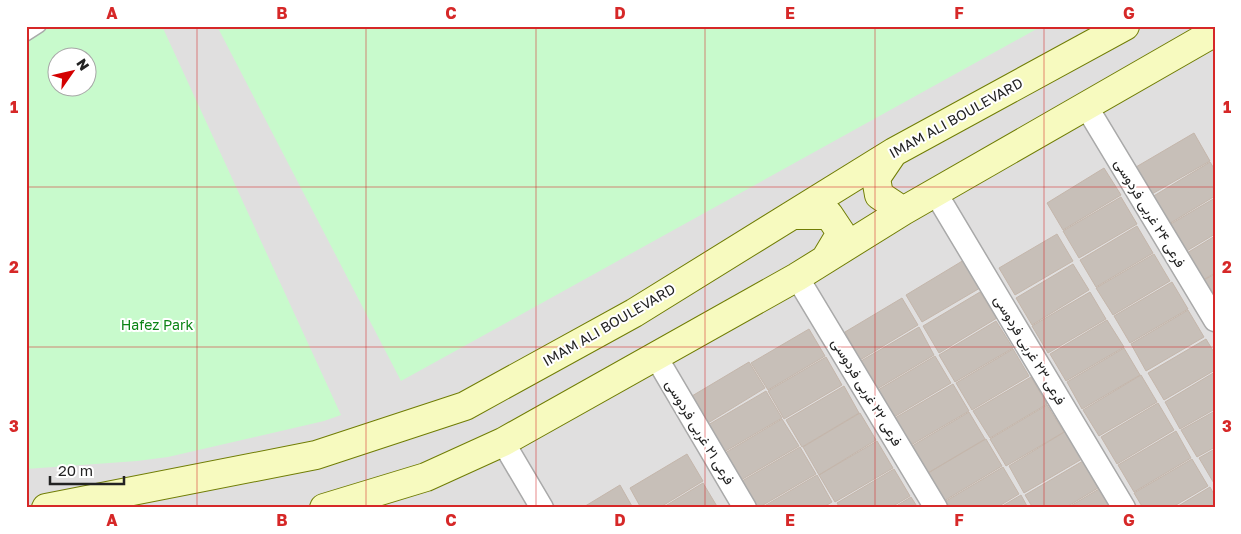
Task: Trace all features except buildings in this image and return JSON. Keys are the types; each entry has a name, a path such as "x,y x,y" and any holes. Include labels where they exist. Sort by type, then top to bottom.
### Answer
{"main road":[{"name":"IMAM ALI BOULEVARD","path":"46,508 316,455 465,406 634,313 894,152 1125,26"},
{"path":"324,508 426,478 503,442 797,277 903,210 1215,32"},
{"path":"894,152 876,178 877,186 879,195 903,210"},
{"path":"794,215 829,215 841,233 826,258"},
{"path":"382,508 426,478"}],"street":[{"name":"فرعی ۲۴ غربی فردوسی","path":"1086,106 1215,320"},
{"name":"فرعی ۲۳ غربی فردوسی","path":"935,192 1124,508"},
{"name":"فرعی ۲۲ غربی فردوسی","path":"797,277 936,508"},
{"name":"فرعی ۲۱ غربی فردوسی","path":"656,357 745,508"},
{"path":"503,442 542,508"}],"lane":[{"path":"26,35 40,26"}],"shaded area":[{"path":"26,26 1215,26 1215,508 26,508"}],"green space":[{"name":"Hafez Park","path":"26,26 162,26 341,415 324,421 168,457 26,469"},
{"path":"217,26 1042,26 401,381"}]}
